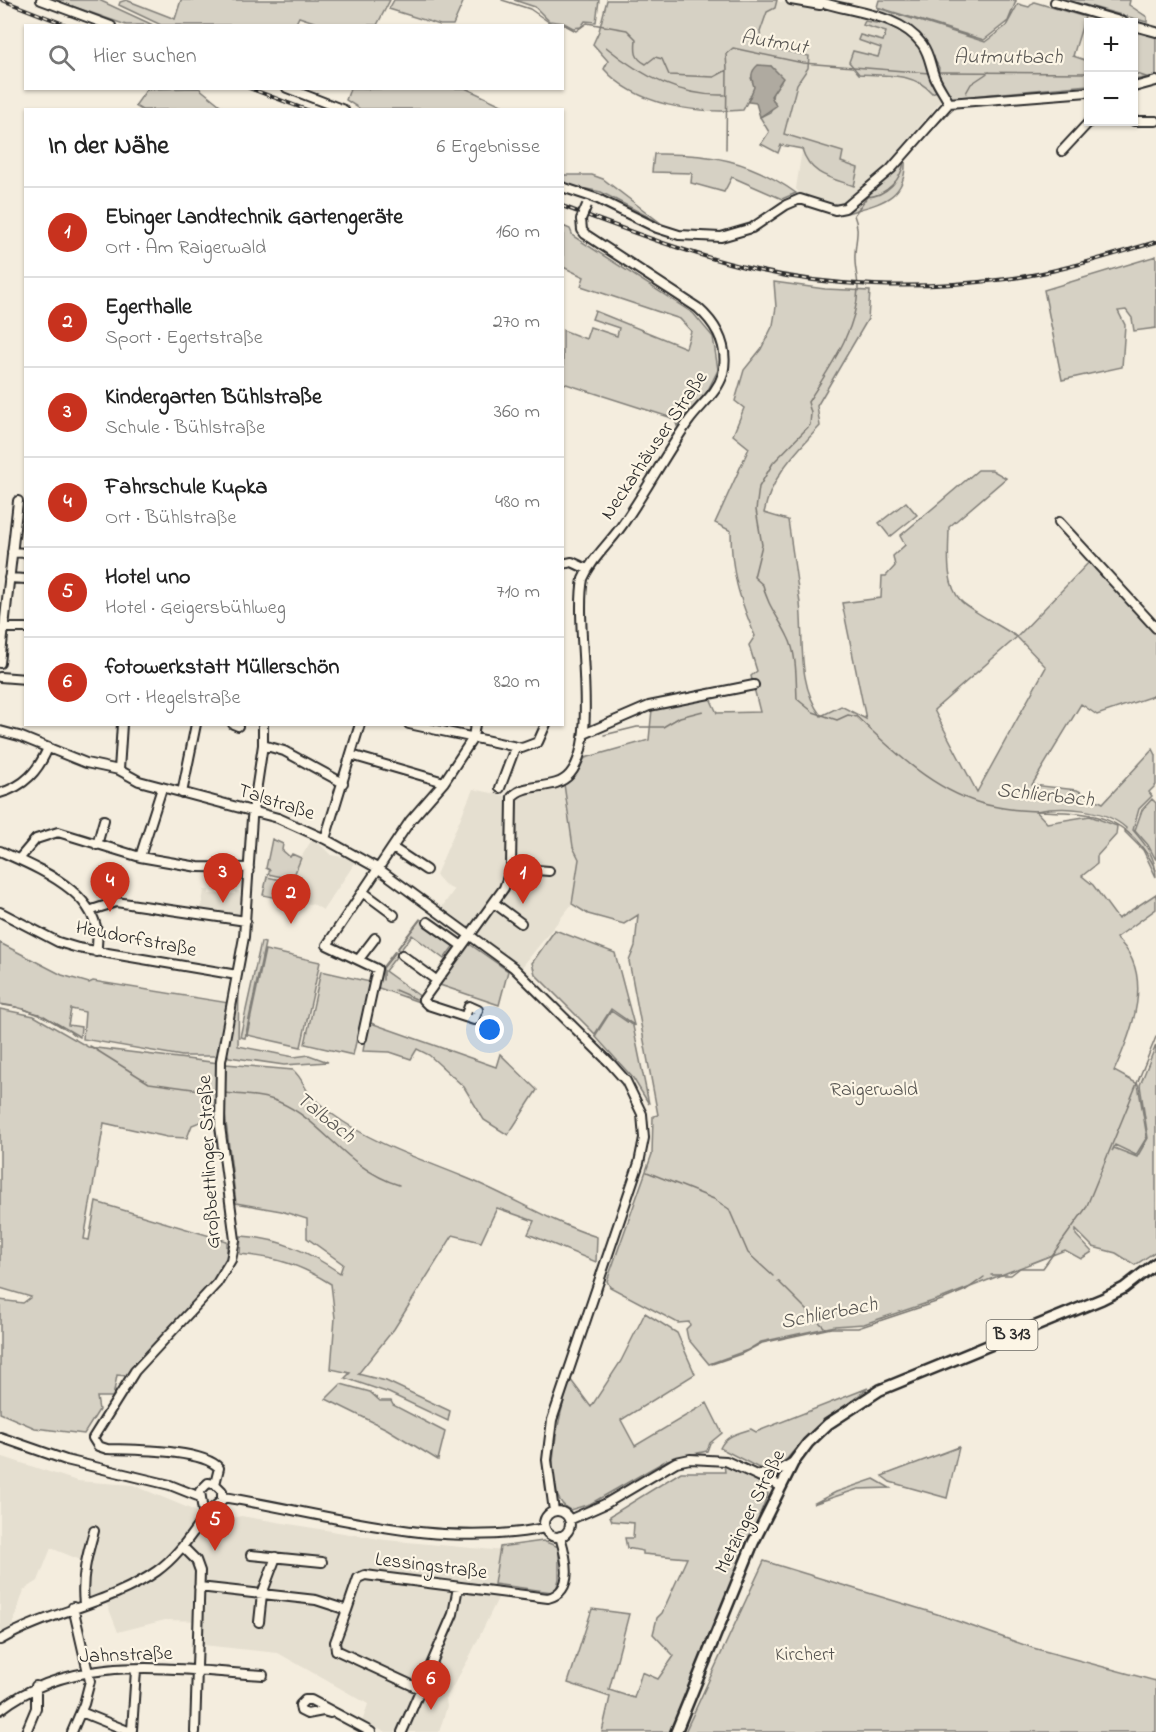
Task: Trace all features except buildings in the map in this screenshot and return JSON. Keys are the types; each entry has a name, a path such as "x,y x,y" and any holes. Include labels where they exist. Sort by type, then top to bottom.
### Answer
{"main road":[{"name":"Metzinger Straße","path":"676,1732 727,1602 780,1486 808,1443 828,1424 864,1398 914,1374 1102,1299 1137,1279 1156,1263"}],"street":[{"path":"41,0 106,24"},
{"path":"791,0 880,17 908,30 922,44 949,103"},
{"path":"815,0 831,6"},
{"path":"1054,2 1110,18"},
{"path":"1138,27 1156,32"},
{"path":"1138,86 1153,82"},
{"path":"292,90 339,108"},
{"path":"564,189 591,197 657,228 679,235 700,238 721,237 752,228 786,205 800,199 840,210 854,202 891,169 949,103 1084,92"},
{"path":"1138,121 1156,121"},
{"path":"1062,151 1085,126"},
{"name":"Neckarhäuser Straße","path":"587,569 630,514 688,422 715,391 723,374 724,351 720,337 705,315 585,234 582,230 581,219 591,197"},
{"path":"0,663 6,628 18,501"},
{"path":"1059,522 1156,628"},
{"path":"12,552 24,553"},
{"path":"465,1017 424,1002 424,998 504,888 511,868 512,797 516,793 553,785 568,777 577,764 584,734 580,591 587,569 573,562 564,564"},
{"path":"9,578 24,579"},
{"path":"6,628 24,628"},
{"path":"0,676 24,679"},
{"path":"584,734 649,706 754,685"},
{"path":"119,770 122,726"},
{"path":"182,793 196,726"},
{"name":"Großbettlinger Straße","path":"215,1484 219,1468 213,1463 165,1452 107,1449 98,1446 93,1438 135,1371 217,1283 231,1260 235,1240 221,1144 221,1061 246,921 253,809 263,744 263,726"},
{"path":"325,838 359,726"},
{"path":"418,726 515,748 533,746 543,736 546,726"},
{"path":"362,1038 378,973 375,967 327,945 410,821 444,782 473,738 475,726"},
{"name":"Talstraße","path":"0,731 102,768 119,770 162,788 253,809 325,838 380,869 513,967 573,1024 626,1081 637,1099 644,1125 639,1163 552,1420 547,1460 554,1511"},
{"path":"263,744 284,751 343,783"},
{"path":"0,793 19,786 34,774 48,748"},
{"path":"500,788 515,748"},
{"path":"351,755 444,782"},
{"path":"140,858 162,788"},
{"path":"97,845 104,820"},
{"path":"19,860 36,839 51,833 70,834 140,858 198,867 249,868"},
{"path":"393,848 426,870"},
{"path":"0,851 55,879 92,910 99,933 96,952"},
{"path":"511,868 549,871"},
{"path":"363,892 394,915"},
{"path":"92,910 116,902 246,921"},
{"path":"494,903 521,923"},
{"name":"Heudorfstraße","path":"0,912 58,942 96,952 237,975"},
{"path":"428,922 462,946"},
{"path":"359,960 375,938"},
{"path":"402,955 436,980"},
{"path":"0,1437 66,1460 170,1485 202,1488 208,1484 215,1484 221,1488 223,1497"},
{"path":"569,1520 605,1504 676,1462 707,1458 726,1461 780,1486"},
{"path":"752,1473 770,1475 793,1463"},
{"path":"170,1485 213,1506"},
{"path":"202,1488 204,1518"},
{"path":"223,1497 372,1524 462,1536 516,1534 545,1528"},
{"path":"0,1640 32,1623 145,1579 164,1566 183,1547 213,1506 223,1497"},
{"path":"545,1528 547,1516 554,1511 562,1512 569,1520"},
{"path":"545,1528 553,1536 560,1536 567,1532 569,1520"},
{"path":"84,1604 82,1587 85,1560 94,1531"},
{"name":"Lessingstraße","path":"420,1689 339,1652 335,1642 356,1582 365,1575 552,1597 561,1591 566,1581 560,1536"},
{"path":"183,1547 198,1564 195,1732"},
{"path":"251,1555 322,1562"},
{"path":"259,1622 262,1594 276,1557"},
{"path":"199,1587 324,1602 347,1610"},
{"path":"402,1732 453,1614 458,1587"},
{"path":"72,1732 89,1688 88,1671 73,1607"},
{"path":"81,1712 128,1731 132,1730 136,1670"},
{"name":"Jahnstraße","path":"0,1710 36,1686 88,1671 196,1670 263,1675"},
{"path":"26,1732 36,1708 36,1686"},
{"path":"330,1713 371,1732"}],"shaded area":[{"path":"771,0 857,16 892,26 911,38 943,98 890,162 843,202 833,206 800,194 796,189 802,149 783,143 804,56 761,48 759,33"},
{"path":"758,65 771,66 783,78 771,96 776,106 760,117 756,103 748,102 754,87 752,72"},
{"path":"564,784 573,847 579,859 572,904 522,967 442,907 454,890 446,886 436,875 473,789 515,798 520,793"},
{"path":"313,838 331,855 348,858 355,863 323,910 315,905 300,902 305,879 295,873 295,867"},
{"path":"204,890 209,890 209,894 235,894 235,891 240,891 240,896 243,896 242,914 201,910"},
{"path":"0,1456 77,1481 133,1485 198,1512 198,1518 216,1523 241,1516 386,1540 504,1551 498,1598 468,1660 446,1698 447,1707 439,1732 386,1732 362,1722 368,1704 278,1653 203,1645 204,1621 165,1620 118,1632 105,1599 83,1607 83,1561 51,1548 38,1581 24,1590 12,1626 0,1634"}],"green space":[{"path":"55,0 99,0 151,24 123,24"},
{"path":"126,0 175,19 181,0 390,0 378,24 320,24 299,17 296,24 159,24 119,5 120,2"},
{"path":"394,0 464,0 453,24 437,24 389,9"},
{"path":"514,0 599,0 596,22 585,21 581,27 573,28 564,23 549,21 535,7"},
{"path":"607,0 777,0 775,8 767,12 760,32 762,46 809,56 808,68 797,84 784,134 843,152 841,162 858,168 854,186 830,178 816,170 810,165 802,149 781,145 778,153 761,144 769,132 760,117 770,112 775,102 772,99 773,90 781,82 771,66 751,78 755,87 743,110 687,109 668,105 633,92 618,82 604,69 608,61 593,44"},
{"path":"879,0 1016,1 1008,21 984,40 877,7"},
{"path":"1067,0 1130,0 1129,5 1147,17 1147,22"},
{"path":"1034,2 1085,17 1073,56 1084,60 1084,85 950,98 938,78 939,68 926,43 905,23 877,13 878,8 985,42 1006,26 1018,4 1029,7"},
{"path":"883,20 918,43 939,90 932,93 917,81 899,76 859,74 849,62 853,51 878,57 881,48 858,40 860,35 883,41 886,32 863,25 865,21 876,23"},
{"path":"1138,31 1156,36 1156,76 1138,79"},
{"path":"146,90 201,90 224,108 138,108 135,106"},
{"path":"350,90 469,90 506,107 358,108 346,100"},
{"path":"654,154 693,155 728,161 762,173 796,193 782,199 732,177 724,192 691,183 692,173 652,172"},
{"path":"905,160 901,184 896,192 880,202 847,213"},
{"path":"564,175 592,175 603,179 662,224 601,192 564,184"},
{"path":"564,226 570,229 573,236 693,313 713,337 718,370 707,392 677,426 675,420 669,417 564,383 564,330 586,339 590,327 617,336 619,328 592,319 595,311 686,348 691,331 680,319 581,286 584,277 564,267"},
{"path":"1156,256 1156,328 1134,331 1132,318 1126,310 1118,311 1125,325 1122,367 1062,380 1044,290"},
{"name":"Raigerwald","path":"774,282 825,289 870,291 868,319 817,406 820,426 778,476 764,513 788,520 800,603 805,676 813,704 821,716 841,706 866,719 842,603 881,598 882,576 886,576 895,566 893,556 905,545 900,536 978,470 992,470 1006,478 949,527 950,576 961,601 1017,637 1090,561 1156,631 1156,695 1097,715 1081,704 1032,785 1077,790 1103,803 1153,749 1156,755 1156,785 1149,792 1152,796 1139,809 1133,830 1152,857 1156,877 1143,850 1125,832 1126,828 1117,821 1083,810 1036,811 1047,823 1090,816 1117,826 1116,835 1097,856 1097,864 1082,876 1093,885 1118,919 1156,894 1156,909 1116,938 1128,952 1135,968 1138,985 1137,1003 1128,1039 1114,1071 1138,1084 1147,1137 1136,1155 1115,1145 1112,1151 1114,1148 1137,1157 1148,1138 1140,1085 1156,1045 1156,1251 1135,1265 1116,1253 1093,1247 1076,1230 1076,1235 1092,1252 1081,1259 1065,1250 945,1297 864,1324 835,1326 761,1342 748,1350 709,1364 688,1339 686,1329 690,1325 689,1322 678,1323 610,1287 607,1281 652,1154 653,1116 658,1115 629,961 635,946 638,915 624,924 588,914 572,904 579,859 573,847 564,784 574,776 585,758 649,740 652,709 709,696 717,713 760,712 751,676 757,671 749,645 755,636 737,585 732,560 731,531 715,523 749,448 733,435 744,408 735,401 744,370 761,349 773,325 776,307","holes":["1017,637 1046,667 977,792 934,710"]},
{"path":"906,502 917,515 890,537 879,523"},
{"path":"1152,799 1156,803 1156,860 1148,845 1135,830 1142,810"},
{"path":"272,839 283,844 282,850 290,857 292,854 301,858 295,873 301,877 300,881 268,874 270,870 266,868"},
{"path":"267,877 300,884 296,902 263,895"},
{"path":"420,919 455,944 444,959 412,935 400,951 397,949"},
{"path":"555,930 615,953 634,1025 611,1009 595,1034 535,974 532,963"},
{"path":"261,942 265,943 245,1038 240,1037"},
{"path":"0,943 62,975 89,983 93,981 229,1003 220,1056 182,1056 83,1039 85,1012 71,1009 68,1025 81,1027 80,1037 42,1016 0,1004"},
{"path":"468,943 508,971 499,1005 437,984"},
{"path":"265,950 320,962 301,1047 247,1035"},
{"path":"395,951 399,953 385,971 421,997 419,1002 376,987 381,969"},
{"path":"321,971 370,982 353,1055 305,1044"},
{"path":"239,982 238,1046 294,1057 309,1055 328,1062 284,1065 229,1057 227,1054"},
{"path":"0,1009 34,1016 88,1047 219,1063 215,1116 192,1125 187,1138 167,1137 104,1123 84,1239 89,1240 96,1202 227,1241 227,1260 220,1274 132,1371 127,1376 117,1375 113,1397 97,1397 99,1410 84,1434 35,1428 0,1413 0,1300 23,1303 31,1297 0,1288"},
{"path":"611,1011 633,1026 649,1104 633,1078 595,1036"},
{"path":"368,1022 496,1067 500,1054 537,1090 508,1135 484,1120 464,1087 429,1055 417,1049 411,1059 390,1052 363,1051"},
{"path":"226,1064 293,1070 316,1101 363,1134 597,1237 596,1262 528,1234 534,1221 497,1208 481,1242 453,1235 394,1329 358,1374 386,1381 450,1411 448,1421 389,1393 345,1378 350,1373 331,1369 335,1318 331,1284 308,1271 287,1263 240,1254 241,1236 255,1237 293,1247 340,1273 343,1264 307,1238 307,1219 281,1211 236,1203 224,1106"},
{"path":"645,1313 677,1333 695,1374 621,1420 635,1446 707,1403 722,1433 710,1443 707,1451 667,1460 590,1504 570,1510 560,1500 555,1486 553,1468 554,1448 570,1379 591,1407 621,1361"},
{"path":"341,1384 370,1392 380,1401 391,1401 393,1405 445,1432 438,1460 387,1429 326,1399"},
{"path":"868,1388 804,1439 779,1468 770,1471 757,1467 720,1448 729,1437 738,1433 751,1429 756,1432"},
{"path":"959,1447 947,1498 890,1482 882,1476"},
{"path":"724,1464 737,1468 766,1487 768,1494 672,1732 602,1732 610,1697 568,1683 592,1609 629,1614 609,1690 634,1698 642,1672 658,1679 674,1656 653,1634 657,1618 662,1613 687,1558 643,1554 643,1551 627,1548 625,1538 633,1538 634,1523 612,1521 610,1516 681,1472 725,1472"},
{"path":"874,1479 890,1488 858,1489 813,1504 836,1492"},
{"path":"543,1541 559,1547 559,1579 556,1590 552,1592 494,1584 500,1547"},
{"name":"Kirchert","path":"764,1561 937,1614 1033,1648 1156,1681 1156,1732 685,1732"}],"waterway":[{"name":"Autmut","path":"502,0 530,9 552,24"},
{"name":"Autmut","path":"564,25 576,31 587,23 627,30 636,39 637,57 646,64 655,57 662,59 669,75 714,77 727,70 726,54 733,48 803,63 929,73"},
{"path":"606,47 633,67 661,82 692,92 725,95"},
{"path":"726,149 727,70"},
{"name":"Autmutbach","path":"936,72 1084,73"},
{"name":"Schlierbach","path":"966,93 971,84 989,72"},
{"name":"Autmutbach","path":"1138,74 1152,79"},
{"name":"Schlierbach","path":"930,130 956,107"},
{"name":"Schlierbach","path":"904,161 903,168 892,185 881,193 867,197 854,215 857,227 855,260 858,288 853,319 841,348 808,402 811,413 810,425 773,463 759,487 756,510 762,545 754,577 763,585 770,605 791,644 796,667 797,699 813,712 837,720 848,715 857,717 914,767 962,797 1006,809 1080,813 1101,818 1122,827 1140,844 1156,870"},
{"path":"604,735 637,727 663,727 680,717 703,711"},
{"path":"399,947 420,920"},
{"path":"383,980 383,968 395,953"},
{"path":"395,990 416,999"},
{"name":"Talbach","path":"3,1005 16,1007"},
{"name":"Talbach","path":"24,1009 29,1011"},
{"name":"Talbach","path":"31,1012 39,1014"},
{"name":"Talbach","path":"44,1016 62,1027"},
{"name":"Talbach","path":"69,1031 75,1036"},
{"name":"Schlierbach","path":"991,1275 1011,1275 1020,1268 1043,1268 1086,1208 1156,1037"},
{"name":"Talbach","path":"90,1046 149,1083 215,1092"},
{"name":"Talbach","path":"224,1093 266,1098 295,1110 364,1168 399,1185"},
{"path":"647,1172 714,1199 729,1209 748,1253 773,1276"},
{"name":"Schlierbach","path":"712,1364 741,1354 762,1343 831,1328 858,1328 942,1300 966,1290 984,1277"},
{"path":"778,1281 825,1328"}],"railway":[{"path":"2,0 64,24"},
{"path":"254,90 302,108"},
{"path":"564,207 675,247 744,267 808,279 874,285 941,285 1025,276 1082,264 1156,242"}],"place":[{"name":"Kindergarten Bühlstraße","path":"223,903"},
{"name":"Ebinger Landtechnik Gartengeräte","path":"523,904"},
{"name":"Fahrschule Kupka","path":"110,912"},
{"name":"Egerthalle","path":"291,924"},
{"name":"Hotel uno","path":"215,1551"},
{"name":"fotowerkstatt Müllerschön","path":"431,1710"}]}
